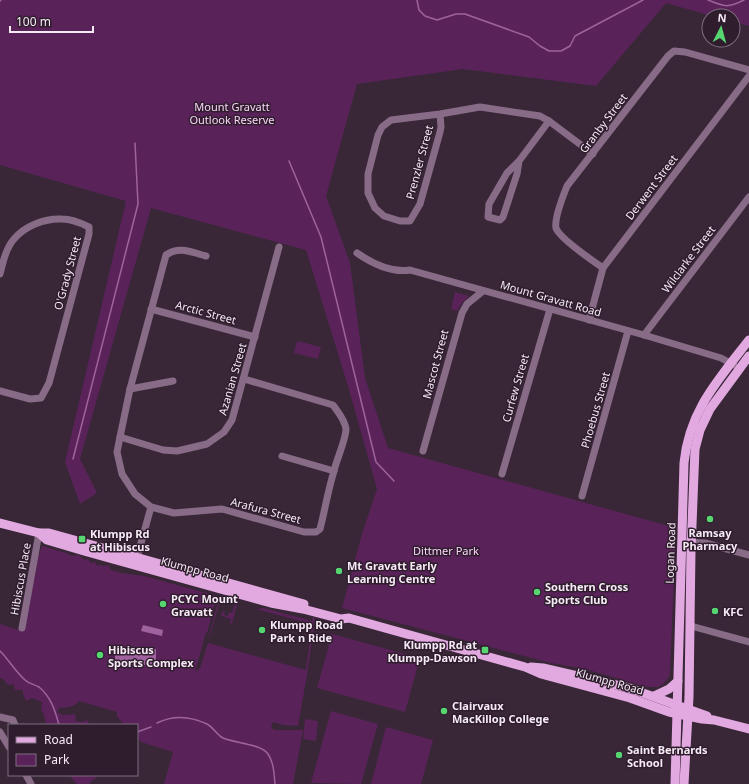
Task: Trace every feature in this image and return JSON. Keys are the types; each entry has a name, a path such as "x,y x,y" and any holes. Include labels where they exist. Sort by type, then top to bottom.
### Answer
{"main road":[{"name":"Logan Road","path":"684,784 691,626 684,462 689,434 702,403 749,340"},
{"name":"Logan Road","path":"675,784 678,680 687,542 697,440 710,409 749,356"},
{"name":"Klumpp Road","path":"0,523 39,533 47,540 136,562 271,603 303,609 341,619 349,618 526,667 541,674 677,709 702,719 714,720 749,729"},
{"name":"Klumpp Road","path":"526,667 543,668 579,675 623,686 654,696 677,709"},
{"path":"654,696 669,689 678,680"}],"street":[{"name":"Granby Street","path":"603,268 559,234 556,225 562,198 568,186 668,56 674,51 749,70"},
{"name":"Derwent Street","path":"589,320 603,268 749,76"},
{"name":"Prenzler Street","path":"440,114 440,132 420,204 410,221 400,221 384,216 375,208 368,193 368,174 378,135 382,127 391,120 480,107 540,116 593,154"},
{"path":"519,161 518,174 503,217 500,220 488,217 489,204 507,173 519,161 549,121"},
{"name":"Wilclarke Street","path":"644,335 749,197"},
{"name":"O'Grady Street","path":"0,274 4,258 13,240 21,232 34,225 48,220 62,219 82,223 89,227 89,234 45,392 41,398 30,399 0,390"},
{"name":"Azanian Street","path":"120,437 163,450 176,451 207,444 224,432 232,420 279,246"},
{"name":"Arafura Street","path":"206,256 180,249 172,250 166,255 130,389 120,437 117,452 122,474 135,494 151,507 174,512 222,509 304,532 316,532 320,529 346,430 342,417 333,405 244,378"},
{"name":"Mount Gravatt Road","path":"357,253 381,267 402,271 410,270 644,335 722,358 740,368"},
{"name":"Mascot Street","path":"423,451 462,313 467,304 483,290"},
{"name":"Arctic Street","path":"151,309 255,337"},
{"name":"Curfew Street","path":"502,474 550,309"},
{"name":"Phoebus Street","path":"582,496 628,331"},
{"path":"130,389 173,381"},
{"path":"282,456 334,471"},
{"path":"136,562 151,507"},
{"name":"Hibiscus Place","path":"22,628 39,533"},
{"path":"687,542 707,544 749,555"},
{"path":"691,626 749,642"},
{"path":"0,717 13,720 15,724"},
{"path":"4,734 8,744"}],"green space":[{"name":"Mount Gravatt Outlook Reserve","path":"0,0 749,0 749,26 741,24 741,8 701,8 701,13 666,3 596,86 463,69 357,84 326,196 350,263 365,378 388,448 676,528 669,677 658,687 647,687 585,669 551,663 342,608 362,534 377,489 348,386 306,250 151,208 80,459 97,493 80,504 65,462 126,201 0,165"},
{"path":"455,292 469,296 457,311 451,309"},
{"path":"297,341 321,347 318,359 294,353"},
{"name":"Hibiscus Sports Complex","path":"42,546 72,556 78,555 85,560 88,559 91,563 95,562 97,566 108,565 111,570 121,573 144,576 217,596 195,672 200,668 208,643 306,670 312,624 256,609 264,608 312,621 313,617 315,618 298,726 283,725 273,722 271,727 274,730 303,730 293,784 164,784 173,752 141,742 138,739 138,724 123,724 117,716 117,712 79,701 72,706 59,708 57,712 63,715 74,714 76,717 75,721 82,722 87,720 89,724 46,724 44,715 41,710 42,702 32,698 26,701 23,690 16,690 14,688 14,684 8,685 3,679 0,678 0,624 24,631 38,558"},
{"path":"219,598 237,604 232,624 230,623 231,619 221,616 222,612 224,611 224,615 228,616 229,612 232,613 235,604 220,600 209,637"},
{"path":"332,634 420,658 405,712 317,688"},
{"path":"331,711 378,724 361,784 311,783"},
{"path":"305,719 318,721 316,741 303,739"},
{"path":"386,727 433,740 421,784 371,784"},
{"path":"70,776 95,776 96,778 90,782 90,784 77,784"}],"shaded area":[{"path":"143,625 163,630 162,636 141,631"},
{"path":"115,649 156,649 156,665 115,665"}],"waterway":[{"path":"417,0 419,10 425,16 437,20 456,14 465,14 529,37 549,51 561,51 570,46 575,36 643,0"},
{"path":"708,0 726,6 744,0"},
{"path":"73,459 138,204 135,143"},
{"path":"289,161 321,237 376,462 394,481"},
{"path":"0,651 25,680 39,687 47,695 50,699 59,724"},
{"path":"157,723 163,720 175,718 194,719 209,725 223,738 260,748 270,757 275,784"},
{"path":"138,732 151,727"}],"place":[{"name":"Ramsay Pharmacy","path":"710,519"},
{"name":"Klumpp Rd at Hibiscus","path":"82,539"},
{"name":"Mt Gravatt Early Learning Centre","path":"339,571"},
{"name":"Southern Cross Sports Club","path":"537,592"},
{"name":"PCYC Mount Gravatt","path":"163,604"},
{"name":"KFC","path":"715,611"},
{"name":"Klumpp Road Park n Ride","path":"262,630"},
{"name":"Klumpp Rd at Klumpp-Dawson","path":"485,650"},
{"name":"Hibiscus Sports Complex","path":"100,655"},
{"name":"Clairvaux MacKillop College","path":"444,711"},
{"name":"Saint Bernards School","path":"619,755"}],"park label":[{"name":"Dittmer Park","path":"446,550"}]}
